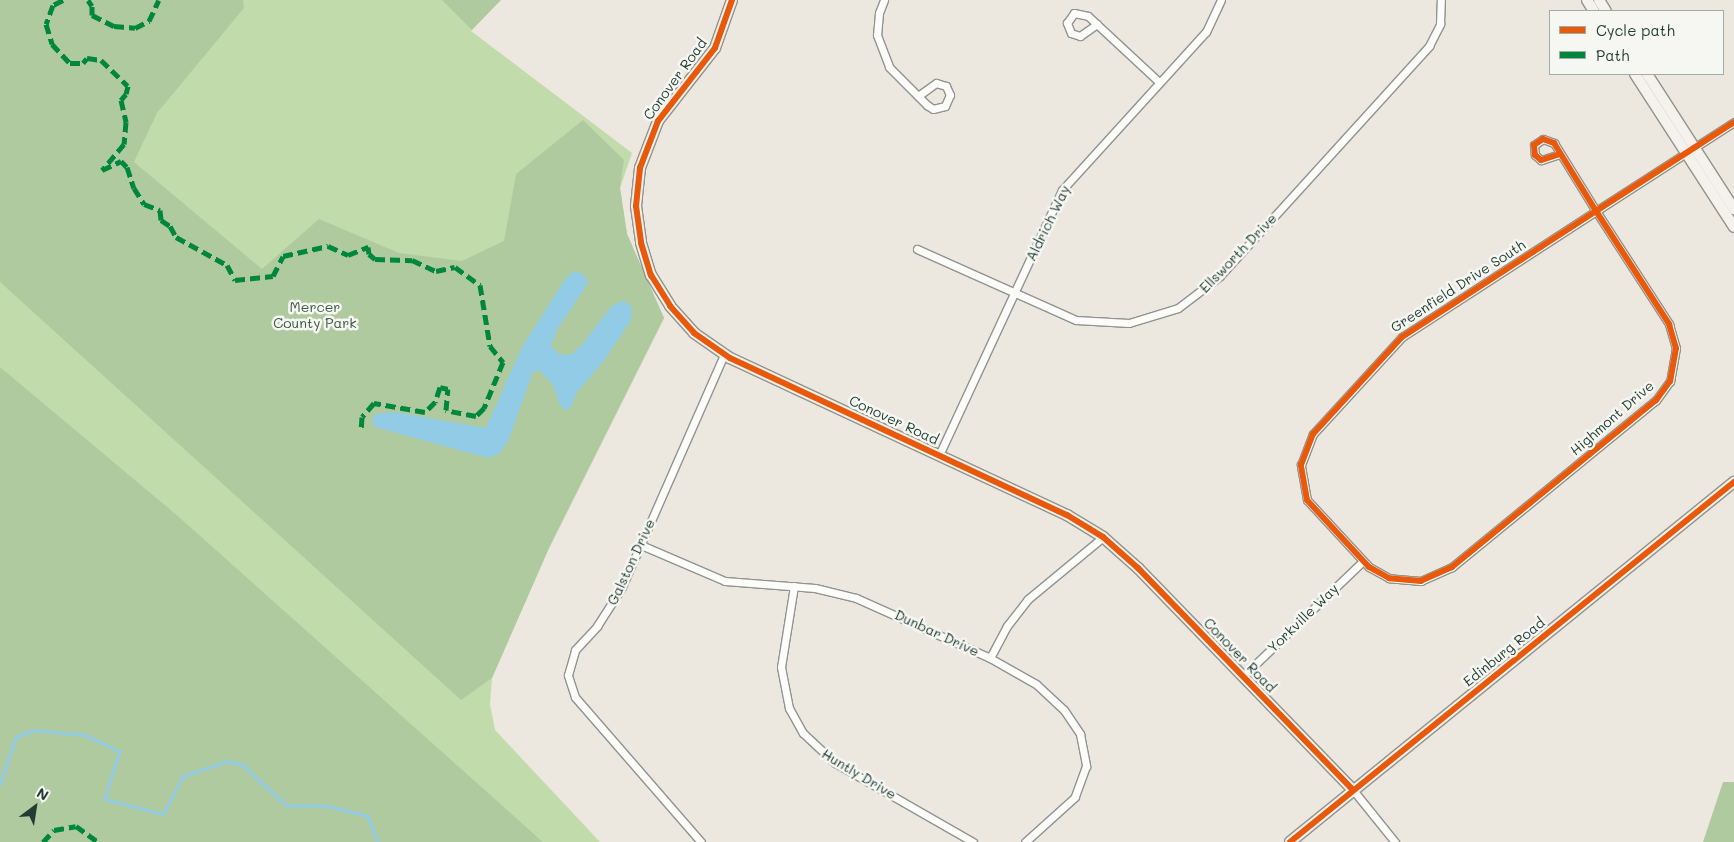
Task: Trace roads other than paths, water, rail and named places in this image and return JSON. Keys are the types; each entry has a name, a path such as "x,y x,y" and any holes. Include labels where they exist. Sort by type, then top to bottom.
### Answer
{"street":[{"name":"Conover Road","path":"732,0 715,48 670,103 652,133 640,168 636,206 641,243 660,291 694,333 724,355 1067,515 1103,537 1138,568 1353,790"},
{"path":"884,0 877,25 879,47 889,67 918,96 933,108 939,109 948,103 950,95 946,86 936,83 918,96"},
{"name":"Aldrich Way","path":"939,455 1068,181 1206,32 1221,0"},
{"name":"Ellsworth Drive","path":"917,249 1062,316 1112,324 1147,320 1193,299 1220,276 1429,46 1440,24 1441,0"},
{"path":"1097,24 1160,82"},
{"path":"1635,75 1734,209"},
{"path":"1648,75 1734,227"},
{"name":"Greenfield Drive South","path":"1411,582 1389,578 1363,561 1313,509 1303,488 1300,465 1312,434 1402,337 1734,122"},
{"name":"Highmont Drive","path":"1411,582 1432,578 1452,567 1656,400 1670,381 1676,348 1669,324 1560,154"},
{"name":"Galston Drive","path":"701,842 575,696 569,684 571,657 610,607 640,545 724,355"},
{"name":"Edinburg Road","path":"1290,842 1734,482"},
{"path":"990,658 1007,626 1028,599 1103,537"},
{"name":"Dunbar Drive","path":"640,545 725,581 794,586 856,598 990,658 1021,674 1052,697 1074,724 1085,750 1084,777 1075,797 1025,842"},
{"name":"Yorkville Way","path":"1243,676 1363,561"},
{"name":"Huntly Drive","path":"794,586 781,667 787,702 803,733 835,763 973,842"},
{"path":"1353,790 1394,842"}],"water":[{"path":"574,271 583,274 588,283 557,330 551,346 559,354 570,355 581,346 611,307 624,300 632,308 631,320 603,362 577,392 570,409 564,410 559,403 553,385 539,370 533,372 508,441 499,454 488,458 375,427 372,419 375,414 394,412 486,428 521,349 565,279"}],"waterway":[{"path":"0,784 16,737 34,730 85,735 120,751 105,799 163,814 183,776 228,761 243,765 286,805 327,806 368,816 378,842"}],"park label":[{"name":"Mercer County Park","path":"315,316"}]}
